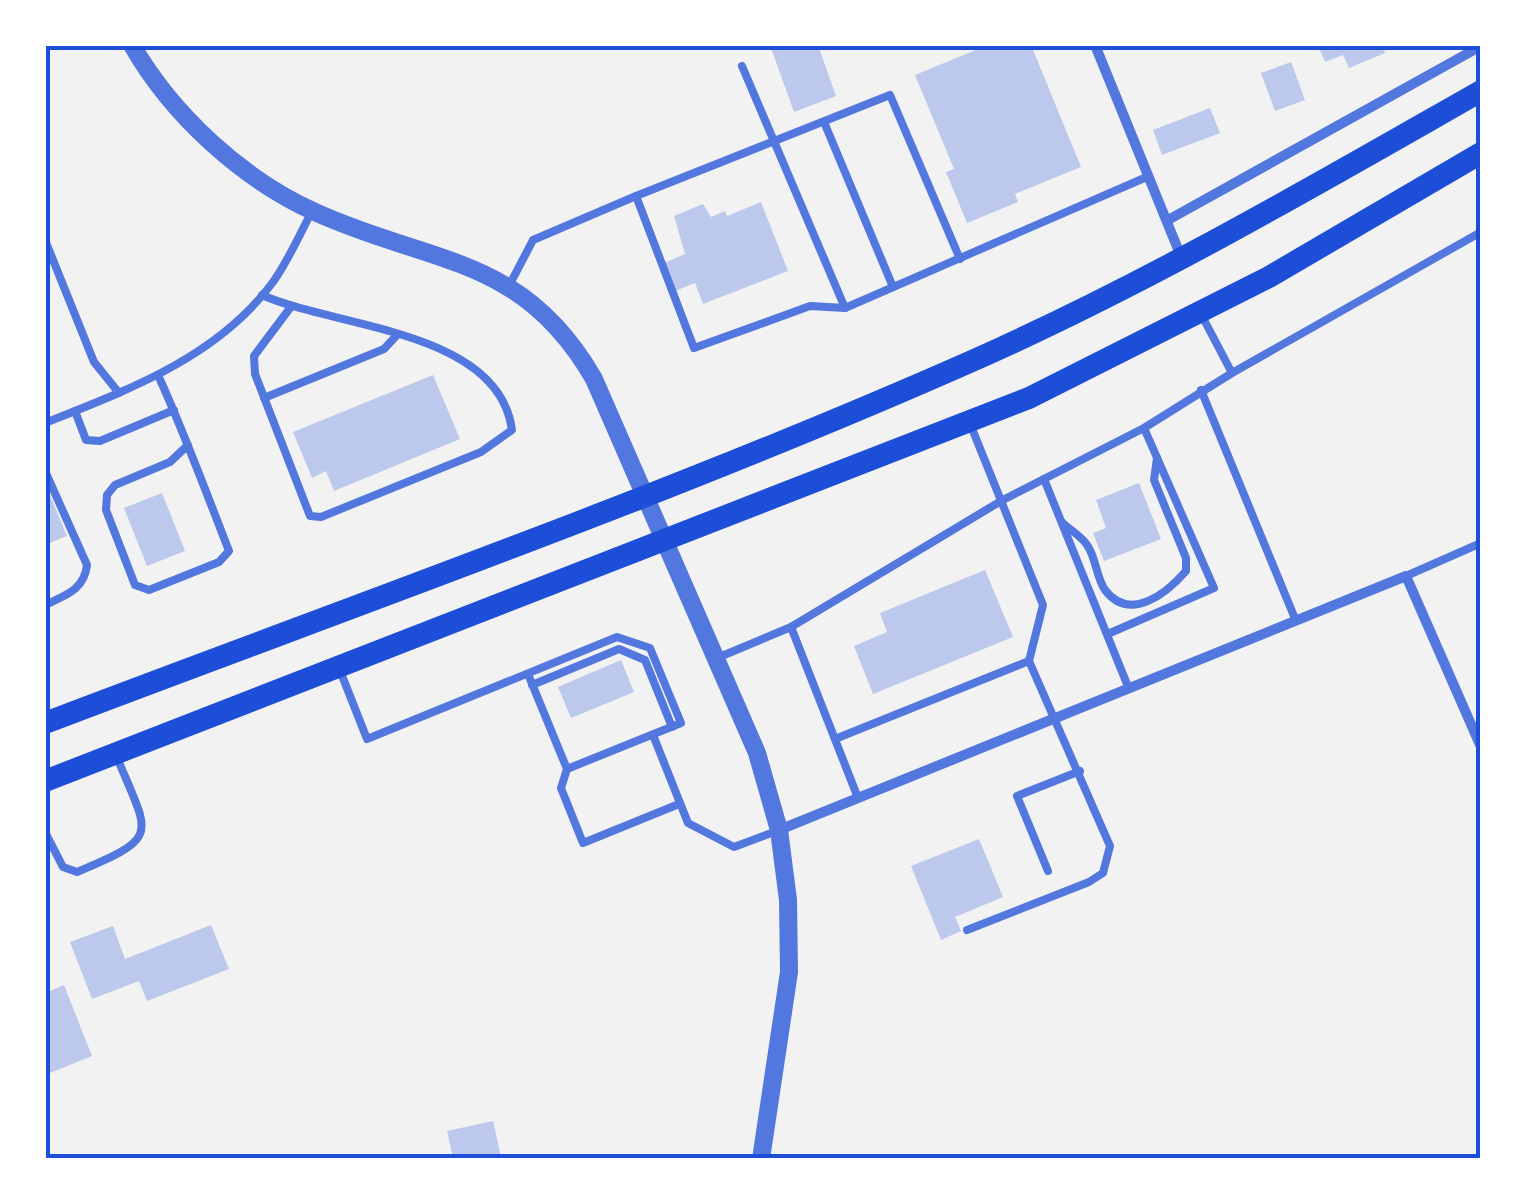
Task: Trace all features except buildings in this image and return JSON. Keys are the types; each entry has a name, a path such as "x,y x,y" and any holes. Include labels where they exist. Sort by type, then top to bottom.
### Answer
{"main road":[{"path":"45,723 645,495 972,361 1182,260 1481,91"},
{"path":"45,781 1030,398 1200,312 1481,153"}],"street":[{"path":"132,45 158,84 214,144 312,211 470,265 509,286 543,310 578,352 758,753 778,830 785,866 789,972 761,1159"},
{"path":"1095,45 1182,260"},
{"path":"1168,220 1238,185 1481,46"},
{"path":"778,830 1406,576 1481,745"}],"lane":[{"path":"742,66 845,308"},
{"path":"509,286 533,240 890,95 960,259"},
{"path":"824,122 893,287"},
{"path":"636,196 694,348 810,306 845,308 1149,176"},
{"path":"45,423 158,375 208,344 262,295 312,211"},
{"path":"717,658 791,626 1001,502 1144,428 1201,390 1481,232"},
{"path":"45,240 94,362 119,393"},
{"path":"262,295 290,308 450,352 480,371 510,413 512,430 505,438 339,510 310,516 264,398 254,356 290,308"},
{"path":"1200,312 1232,373"},
{"path":"264,398 384,349 396,335"},
{"path":"158,375 174,410 188,445 230,551 219,562 149,590 135,584 112,525 107,495 116,485 170,462 188,445"},
{"path":"1201,390 1296,621"},
{"path":"75,411 86,440 100,441 174,410"},
{"path":"968,930 1088,882 1102,872 1110,846 1029,661 1043,605 970,422"},
{"path":"1110,633 1214,588 1144,428"},
{"path":"1063,524 1087,544 1106,590 1124,602 1150,602 1170,590 1186,571 1186,558 1154,480 1157,458"},
{"path":"45,470 88,565 86,579 74,592 45,605"},
{"path":"1044,479 1110,633 1129,689"},
{"path":"1406,576 1481,543"},
{"path":"791,626 858,798"},
{"path":"338,664 368,739 618,637 650,648 682,723 567,769"},
{"path":"532,685 619,650 645,660 672,727"},
{"path":"835,739 1029,661"},
{"path":"528,674 567,769 561,788 582,843 679,804"},
{"path":"653,736 688,823 734,847 778,830"},
{"path":"45,832 63,866 77,872 130,850 140,840 142,826 137,806 116,754"},
{"path":"1048,871 1016,796 1080,771"}]}
